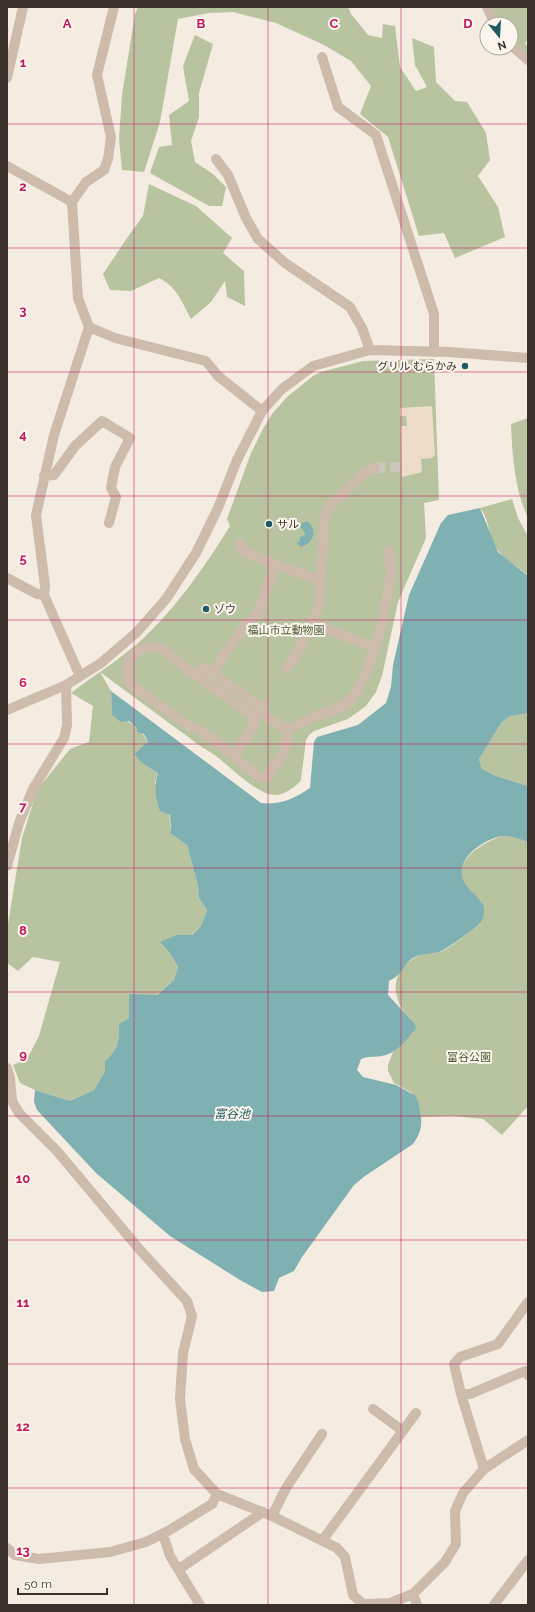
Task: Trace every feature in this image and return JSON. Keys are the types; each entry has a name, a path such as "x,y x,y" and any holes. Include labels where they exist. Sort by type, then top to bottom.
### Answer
{"street":[{"path":"7,78 23,7"},
{"path":"80,676 44,595 36,515 54,435 89,327 78,298 72,202 86,182 104,170 108,159 111,137 97,75 114,7"},
{"path":"486,7 491,16"},
{"path":"519,52 528,60"},
{"path":"322,57 338,107 376,135 434,314 434,352"},
{"path":"216,159 228,175 246,218 258,239 285,263 350,307 362,328 370,350"},
{"path":"7,166 72,202"},
{"path":"89,327 115,338 206,361 218,376 262,411"},
{"path":"7,710 66,685 100,663 137,632 166,599 196,553 207,533 237,460 262,411 282,388 313,366 370,350 434,352 528,358"},
{"path":"44,476 54,475 75,446 102,421 130,438 114,467 111,488 116,497 109,523"},
{"path":"286,668 296,655 318,606 324,523 327,509 363,474 375,468"},
{"path":"240,543 243,551 276,565 321,580"},
{"path":"201,670 204,668 281,726 293,727 308,719 336,710 348,703 354,696 375,648 384,612 391,573 389,550"},
{"path":"211,674 246,624 258,616 276,565"},
{"path":"7,578 37,594 44,595"},
{"path":"310,622 375,648"},
{"path":"152,646 163,649 192,673 259,709 254,726 237,751 231,753 200,730 190,727 130,684 126,672 130,660 141,650 152,646"},
{"path":"7,866 19,823 33,789 64,738 67,725 66,685"},
{"path":"234,752 236,760 261,778 267,777 284,753 288,727"},
{"path":"7,1068 10,1078 10,1101 19,1113 57,1151 140,1250 187,1301 192,1316 183,1354 181,1391 184,1439 194,1469 217,1494 267,1514 337,1548 345,1557 353,1595 363,1604 390,1603 413,1594 445,1562 456,1544 455,1511 463,1493 484,1469 528,1440"},
{"path":"484,1469 461,1394 454,1364 460,1357 498,1344 528,1302"},
{"path":"461,1394 470,1394 525,1371 528,1375"},
{"path":"373,1409 403,1431"},
{"path":"322,1541 416,1413"},
{"path":"179,1570 267,1514 322,1434"},
{"path":"7,1548 15,1555 39,1559 110,1552 146,1542 163,1534 212,1504 217,1494"},
{"path":"163,1534 170,1556 200,1605"},
{"path":"494,1605 528,1560"},
{"path":"413,1594 417,1605"}],"green space":[{"path":"138,7 348,7 351,14 368,35 382,38 383,24 395,26 400,67 416,91 427,87 415,65 412,38 434,47 436,82 455,101 467,102 486,133 490,160 478,176 498,207 505,237 455,258 444,233 419,236 388,137 360,114 371,86 351,61 324,45 276,23 233,12 209,13 178,19 160,122 144,172 122,170 119,139 122,95 135,14"},
{"path":"492,7 528,7 528,37 525,44 528,46 528,55 519,47 519,16 496,16"},
{"path":"195,35 213,44 199,93 199,117 191,141 195,162 213,174 226,187 222,206 209,206 150,173 159,147 172,145 169,115 189,101 183,66"},
{"path":"149,184 196,206 232,238 223,253 244,271 245,306 227,297 225,281 211,302 191,319 175,290 159,278 131,291 110,290 103,274 143,216"},
{"name":"福山市立動物園","path":"434,359 439,500 424,503 426,538 398,602 382,676 376,692 366,706 348,719 314,731 309,735 306,740 301,780 290,790 275,795 261,791 244,780 216,756 100,672 121,657 151,631 188,588 210,558 230,526 227,519 251,453 272,414 287,397 313,376 321,372 363,361"},
{"path":"528,418 528,517 517,484 513,459 511,424"},
{"path":"512,499 518,518 528,536 528,575 507,560 498,551 492,540 486,519 480,508"},
{"name":"福山市立動物園","path":"100,672 111,691 112,715 138,728 148,743 134,754 158,773 155,783 169,813 171,826 170,833 187,845 198,886 199,898 207,910 201,926 191,935 176,935 161,943 169,952 178,967 174,980 129,1018 119,1024 117,1045 113,1053 105,1061 105,1071 94,1090 70,1101 35,1090 20,1083 13,1065 27,1059 39,1036 60,962 33,957 18,971 7,963 8,924 22,838 37,790 70,749 89,742 93,706 71,693"},
{"path":"528,713 528,786 496,776 482,769 479,759 502,722 510,716"},
{"name":"富谷公園","path":"503,836 512,836 528,842 528,1106 502,1135 483,1119 453,1116 421,1117 420,1109 412,1093 394,1083 388,1071 388,1065 393,1052 416,1029 414,1023 401,1007 397,996 396,984 401,971 411,960 431,952 443,951 480,924 481,901 464,883 461,875 462,867 472,853 488,842"}],"shaded area":[{"path":"432,406 435,455 432,458 421,459 422,472 402,477 401,426 407,426 406,416 400,416 400,408"}],"water":[{"name":"富谷池","path":"480,508 498,552 528,576 528,713 510,716 502,722 479,759 482,769 496,776 528,786 528,842 504,836 497,837 482,844 469,855 464,861 462,876 468,888 478,897 484,908 484,914 481,922 479,925 442,951 419,955 413,958 396,977 389,981 388,995 415,1024 416,1029 395,1051 383,1056 361,1059 357,1070 363,1077 396,1085 416,1096 421,1115 421,1127 417,1138 413,1144 354,1185 302,1257 294,1271 279,1278 274,1291 262,1292 170,1236 96,1173 37,1110 34,1102 35,1090 70,1101 94,1090 105,1071 105,1061 113,1053 117,1045 119,1024 129,1018 129,994 157,995 174,980 178,967 169,952 160,942 176,935 192,935 201,926 207,910 199,898 198,886 187,845 170,833 170,815 160,811 156,792 158,773 141,762 134,754 148,742 144,734 137,732 137,728 129,721 121,722 112,715 111,691 261,803 275,803 293,798 310,788 314,742 317,737 358,725 386,703 391,687 393,665 409,595 441,523 448,515"},
{"path":"307,521 313,528 313,536 309,543 301,547 296,542 299,542 300,537 305,535 305,533 299,525"}],"tunnel":[{"path":"375,468 401,467"}],"place":[{"name":"グリル むらかみ","path":"465,366"},
{"name":"サル","path":"269,524"},
{"name":"ゾウ","path":"206,609"}]}
